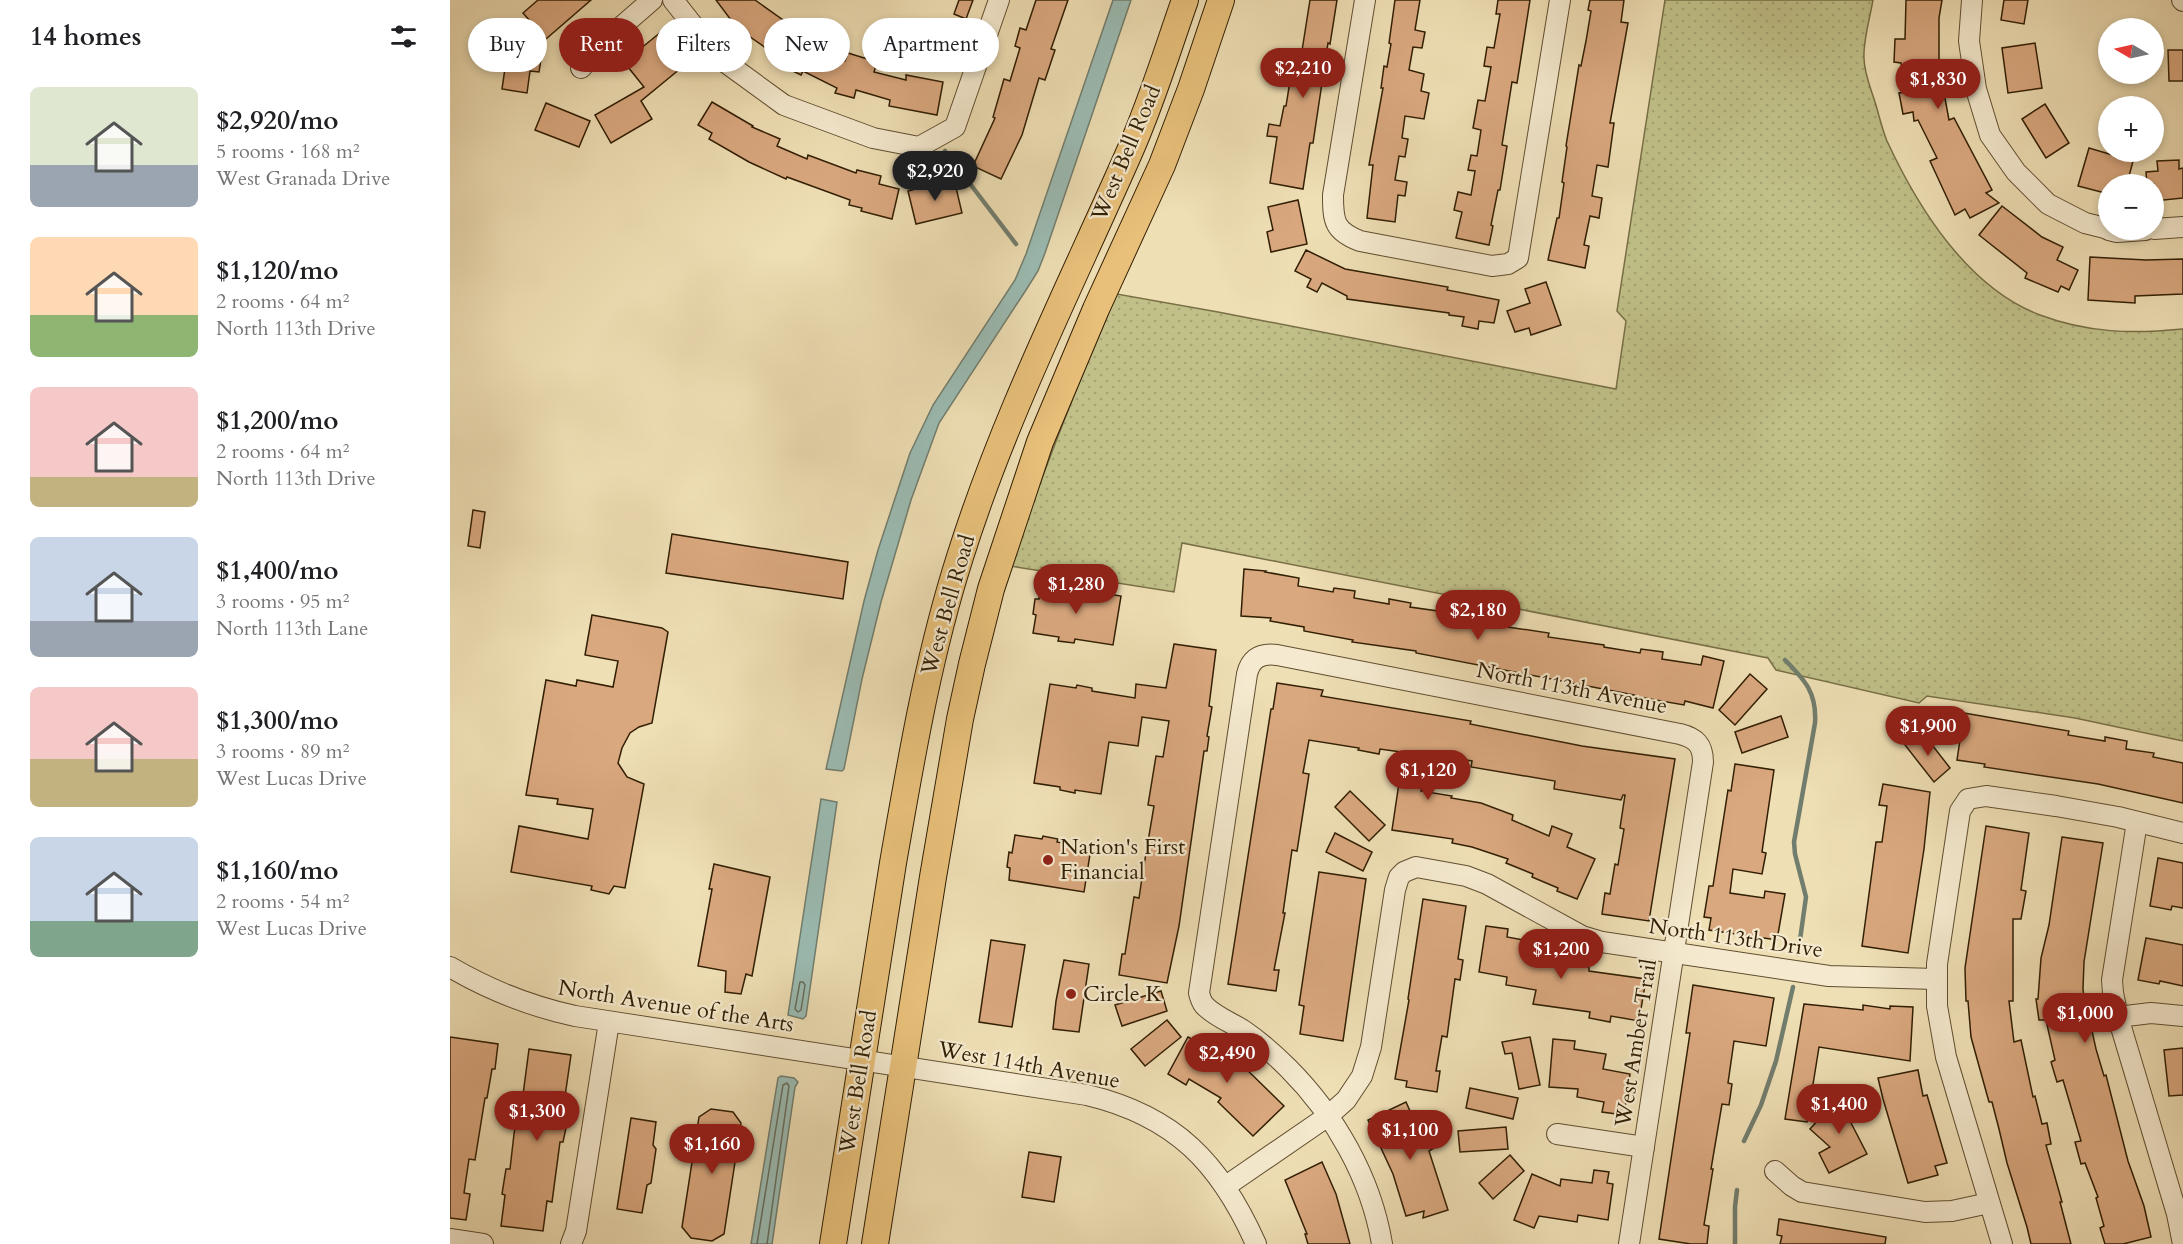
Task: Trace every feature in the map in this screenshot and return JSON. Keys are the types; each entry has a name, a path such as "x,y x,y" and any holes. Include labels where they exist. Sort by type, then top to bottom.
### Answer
{"main road":[{"name":"West Bell Road","path":"833,1244 920,707 959,560 1002,438 1130,150 1185,0"},
{"name":"West Bell Road","path":"876,1244 933,877 965,696 991,589 1040,442 1096,309 1162,165 1221,0"}],"street":[{"path":"631,18 652,0"},
{"path":"673,0 718,57 784,105 873,138 919,147 955,127 999,0"},
{"path":"1365,0 1333,195 1333,215 1337,228 1345,236 1359,241 1480,265 1508,264 1518,258 1560,0"},
{"path":"1972,0 1969,41 1976,89 1990,135 2016,171 2049,204 2085,223 2098,227"},
{"path":"2164,228 2183,227"},
{"name":"North 113th Avenue","path":"1328,1116 1306,1087 1277,1057 1244,1031 1211,1010 1200,998 1199,981 1247,674 1252,661 1257,656 1277,655 1669,732 1687,736 1699,743"},
{"name":"West Amber Trail","path":"1629,1244 1703,762 1699,743"},
{"path":"2002,1244 1942,1039 1937,1006 1938,951 1958,818 1963,804 1968,799 1979,796 1998,798 2076,809 2183,833"},
{"path":"2137,822 2114,968 2113,993 2118,1017 2177,1214 2183,1244"},
{"name":"North 113th Drive","path":"1328,1116 1356,1088 1368,1061 1395,890 1400,877 1409,868 1422,867 1466,876 1487,884 1592,940 1795,972 1841,977 1936,979"},
{"name":"North Avenue of the Arts","path":"450,967 520,1002 564,1014 903,1067"},
{"path":"2118,1017 2162,1013 2183,1016"},
{"path":"571,1244 576,1231 609,1022"},
{"name":"West 114th Avenue","path":"903,1067 1087,1095 1118,1103 1147,1116 1193,1148 1226,1186 1256,1244"},
{"path":"1226,1186 1328,1116 1346,1145 1363,1181 1382,1244"},
{"path":"1557,1134 1644,1147"},
{"path":"1775,1171 1802,1192 1911,1211 1945,1212 1989,1203"},
{"path":"450,1239 483,1244"}],"green space":[{"path":"1665,0 1873,0 1864,51 1864,64 1885,136 1914,193 1948,243 1968,266 2014,303 2058,321 2110,331 2183,329 2183,741 2075,718 1927,696 1919,703 1776,670 1768,658 1182,543 1174,592 1010,566 1061,428 1117,294 1616,389 1626,321 1617,311"}],"water":[{"path":"1113,0 1131,0 1045,253 1038,271 939,423 911,500 881,602 862,679 844,769 842,771 826,769 864,601 910,453 933,405 1015,280"},
{"path":"821,799 837,802 806,1016 803,1019 788,1015"},
{"path":"781,1076 794,1078 798,1082 795,1087 772,1244 751,1244 778,1078"}],"building":[{"path":"538,0 591,0 570,18 559,18 559,28 547,38 547,18 527,18 523,13"},
{"path":"716,0 755,0 780,18 764,18 764,47 752,38 752,18 730,18"},
{"path":"959,0 973,0 966,18 954,14"},
{"path":"1036,0 1068,0 1051,49 1055,50 1045,80 1039,78 1022,135 1001,179 973,166 995,118 993,117 1004,79 1010,81 1020,48 1015,46 1020,28 1026,30"},
{"path":"1310,0 1337,0 1303,189 1270,183 1277,137 1267,136 1269,124 1280,126 1284,106 1286,106 1294,56 1301,57"},
{"path":"1395,0 1420,0 1415,30 1425,32 1422,48 1413,47 1409,70 1424,74 1421,91 1429,93 1424,119 1405,116 1402,138 1408,139 1405,157 1399,156 1395,180 1407,182 1405,196 1398,195 1395,222 1367,218 1373,165 1369,165 1383,88 1381,88 1384,66 1387,67 1391,44 1389,43"},
{"path":"1498,0 1530,0 1517,83 1512,82 1502,145 1507,146 1489,245 1456,238 1462,212 1454,210 1458,192 1471,195 1475,171 1468,170 1471,155 1477,156 1481,130 1473,128 1478,100 1485,101 1491,67 1484,66 1487,47 1494,48 1500,14 1496,14"},
{"path":"1590,0 1624,0 1621,22 1628,23 1610,123 1614,123 1608,167 1597,165 1592,196 1602,198 1599,218 1590,216 1584,245 1589,246 1585,268 1548,260 1557,218 1559,218 1566,146 1579,65 1581,66 1591,11 1588,10"},
{"path":"1906,0 1942,0 1939,18 1939,66 1949,120 1954,118 1992,190 1986,193 1999,203 1970,218 1965,209 1955,215 1930,161 1937,158 1918,120 1914,121 1913,112 1903,114 1899,93 1906,92 1901,63 1894,62 1895,39 1905,39"},
{"path":"2004,0 2028,0 2024,24 2001,20"},
{"path":"656,36 656,72 676,72 641,101 652,119 611,143 595,115 644,87 632,72 644,72 644,46"},
{"path":"2035,43 2042,88 2008,93 2002,48"},
{"path":"2168,50 2183,50 2183,81 2169,81"},
{"path":"850,54 862,57 862,72 874,72 906,80 906,75 943,82 937,115 889,106 890,100 856,90 854,98 835,93 837,88 805,72 850,72"},
{"path":"504,72 530,72 527,93 502,89"},
{"path":"712,102 752,127 780,139 777,146 807,159 808,155 856,173 857,170 881,176 879,184 899,189 892,219 861,211 862,208 849,205 850,200 787,177 786,179 749,162 709,139 712,133 698,125"},
{"path":"546,103 590,121 579,147 535,130"},
{"path":"2045,104 2069,143 2046,158 2022,119"},
{"path":"2089,148 2098,151 2098,162 2133,162 2130,174 2098,174 2098,191 2078,186"},
{"path":"2179,160 2179,169 2183,168 2183,198 2164,200 2164,174 2146,174 2146,172 2158,171 2157,162"},
{"path":"954,179 962,213 916,224 908,191"},
{"path":"1298,200 1307,244 1271,252 1267,232 1273,230 1268,207"},
{"path":"2002,206 2042,237 2063,247 2057,260 2078,270 2069,290 2061,286 2058,292 2025,278 2027,273 1979,235"},
{"path":"1306,250 1345,269 1448,287 1447,290 1499,300 1494,323 1479,321 1478,329 1462,326 1464,317 1347,299 1347,296 1322,283 1317,292 1307,287 1311,279 1295,271"},
{"path":"2090,257 2183,259 2183,294 2135,296 2135,303 2088,300"},
{"path":"1546,282 1561,325 1531,335 1529,328 1515,332 1507,311 1530,303 1525,289"},
{"path":"473,510 485,512 480,548 468,546"},
{"path":"672,534 848,562 843,599 666,573"},
{"path":"1244,569 1299,578 1298,586 1333,592 1334,588 1355,591 1354,598 1389,604 1389,599 1411,603 1410,607 1495,619 1494,625 1549,633 1548,637 1640,653 1641,649 1663,652 1662,659 1701,665 1703,656 1724,661 1713,708 1685,701 1684,705 1633,696 1416,653 1416,651 1352,642 1353,640 1304,631 1304,627 1270,621 1271,618 1241,616"},
{"path":"1041,583 1121,596 1113,645 1075,639 1074,643 1058,641 1059,637 1033,633 1036,615 1033,614 1035,599 1039,599"},
{"path":"592,615 662,628 668,632 652,723 630,733 622,748 618,763 627,777 644,784 625,888 614,886 609,894 591,890 592,886 511,872 519,826 588,839 593,809 557,804 558,799 526,795 546,680 576,686 577,680 613,687 618,661 585,655"},
{"path":"1174,644 1216,650 1209,706 1212,707 1207,751 1204,751 1179,926 1167,983 1119,975 1122,954 1125,954 1134,897 1139,898 1154,806 1148,805 1156,756 1163,757 1169,721 1142,717 1138,746 1109,742 1101,794 1075,790 1075,793 1060,790 1060,787 1034,783 1050,684 1076,688 1077,685 1092,688 1092,691 1135,698 1136,684 1166,688"},
{"path":"1750,674 1767,689 1735,725 1719,710"},
{"path":"1277,683 1323,690 1321,696 1471,721 1470,724 1582,746 1675,759 1649,921 1602,914 1605,893 1610,894 1615,864 1618,865 1624,829 1620,828 1625,795 1621,800 1554,789 1555,781 1471,767 1472,761 1437,756 1436,764 1414,761 1415,754 1380,749 1379,754 1358,750 1359,748 1309,740 1303,773 1309,774 1297,851 1292,850 1283,913 1285,913 1274,970 1279,970 1276,991 1228,984"},
{"path":"1964,713 2069,731 2068,735 2105,741 2105,737 2127,741 2126,749 2154,753 2153,757 2183,763 2183,803 2098,784 1984,767 1985,764 1957,760"},
{"path":"1781,716 1788,737 1742,753 1735,732"},
{"path":"1922,732 1950,768 1934,782 1905,745"},
{"path":"1735,764 1774,770 1762,852 1766,853 1762,874 1733,869 1730,893 1764,898 1765,891 1785,894 1777,940 1709,930 1711,918 1704,917 1709,886 1713,886 1728,790 1731,791"},
{"path":"1399,783 1422,786 1421,791 1481,803 1513,815 1512,820 1549,836 1552,826 1572,834 1567,847 1595,859 1577,899 1532,877 1533,874 1506,863 1508,859 1452,843 1453,839 1392,830"},
{"path":"1883,784 1930,792 1908,953 1862,946 1876,842 1882,842 1887,806 1879,805"},
{"path":"1350,791 1385,825 1369,841 1335,807"},
{"path":"1986,826 2029,833 2021,890 2026,891 2021,919 2013,919 2013,1001 2009,1001 2014,1042 2021,1040 2033,1097 2035,1096 2042,1124 2047,1123 2051,1144 2046,1145 2071,1244 2031,1244 1992,1102 1989,1102 1971,1037 1968,1001 1966,1001 1965,968"},
{"path":"1335,833 1372,852 1363,871 1326,852"},
{"name":"Nation's First Financial","path":"1015,835 1042,839 1043,836 1058,839 1057,842 1091,848 1084,892 1009,880 1010,868 1007,867 1009,852 1012,853"},
{"path":"2062,837 2103,843 2084,962 2083,989 2087,1023 2090,1022 2104,1076 2106,1075 2128,1161 2144,1206 2151,1237 2123,1244 2105,1244 2100,1228 2104,1226 2096,1198 2098,1197 2085,1163 2081,1164 2075,1142 2081,1141 2063,1080 2057,1082 2051,1062 2055,1060 2046,1020 2039,1020 2036,999 2038,999 2041,958 2049,925"},
{"path":"2158,858 2183,863 2183,908 2172,906 2171,910 2150,906"},
{"path":"714,864 770,877 752,976 746,974 741,994 725,992 726,971 698,966 712,889 709,889"},
{"path":"1319,872 1366,879 1343,1041 1300,1034 1304,1006 1299,1005"},
{"path":"1423,899 1466,906 1458,959 1463,960 1460,980 1455,979 1447,1037 1442,1036 1436,1071 1440,1071 1437,1092 1406,1087 1407,1081 1395,1079"},
{"path":"1486,926 1508,929 1507,937 1535,942 1532,956 1589,967 1589,971 1646,979 1639,1021 1611,1016 1610,1022 1589,1018 1590,1012 1533,1004 1536,990 1506,985 1507,977 1479,972"},
{"path":"2146,938 2183,945 2183,986 2160,981 2159,984 2138,980"},
{"name":"Circle K","path":"991,940 1025,945 1012,1027 979,1022"},
{"name":"Circle K","path":"1064,960 1089,964 1079,1032 1053,1029"},
{"path":"1693,985 1774,998 1766,1046 1734,1041 1728,1083 1732,1084 1729,1105 1722,1104 1711,1169 1713,1169 1704,1225 1709,1226 1707,1244 1659,1239 1690,1033 1686,1033"},
{"path":"1161,991 1167,1011 1122,1026 1115,1005"},
{"path":"1804,1004 1863,1010 1863,1005 1890,1009 1890,1006 1913,1007 1910,1061 1819,1047 1807,1122 1785,1119"},
{"path":"1167,1020 1181,1037 1145,1066 1131,1049"},
{"path":"450,1037 498,1044 495,1069 492,1069 487,1098 485,1098 475,1160 469,1159 464,1193 470,1194 466,1220 450,1218"},
{"path":"1188,1037 1217,1053 1219,1050 1237,1060 1284,1106 1253,1136 1218,1102 1221,1098 1189,1079 1186,1085 1168,1074"},
{"path":"1530,1037 1540,1085 1519,1089 1512,1053 1505,1054 1502,1042"},
{"path":"1553,1039 1575,1041 1574,1049 1606,1054 1603,1069 1630,1074 1624,1115 1602,1112 1604,1102 1577,1097 1578,1089 1549,1087"},
{"path":"2183,1048 2183,1095 2169,1096 2164,1050"},
{"path":"529,1049 571,1055 562,1117 568,1118 563,1142 560,1142 552,1202 547,1201 543,1231 501,1226 505,1195 502,1194 506,1169 510,1169 518,1109 521,1110"},
{"path":"1918,1070 1923,1096 1927,1095 1947,1163 1935,1166 1938,1175 1908,1183 1878,1078"},
{"path":"1470,1088 1518,1098 1513,1119 1466,1108"},
{"path":"1843,1093 1859,1109 1849,1119 1867,1154 1829,1173 1819,1153 1830,1147 1810,1129"},
{"path":"1406,1102 1419,1131 1424,1129 1434,1148 1429,1151 1448,1210 1423,1218 1424,1211 1406,1216 1393,1174 1368,1120"},
{"path":"711,1109 733,1112 741,1123 724,1234 712,1241 691,1238 682,1227 699,1117"},
{"path":"631,1118 656,1122 653,1145 656,1149 651,1183 647,1185 642,1213 617,1209"},
{"path":"1506,1127 1508,1149 1460,1152 1458,1131"},
{"path":"1029,1152 1061,1157 1054,1202 1022,1197"},
{"path":"1510,1155 1524,1171 1493,1199 1479,1183"},
{"path":"1322,1162 1336,1194 1350,1244 1308,1244 1305,1234 1307,1234 1285,1180"},
{"path":"1594,1170 1609,1172 1607,1183 1613,1184 1608,1220 1578,1215 1577,1222 1539,1216 1534,1228 1514,1220 1532,1174 1560,1186 1561,1179 1592,1183"},
{"path":"1779,1219 1886,1237 1885,1244 1780,1244 1782,1236 1777,1235"}],"waterway":[{"path":"945,151 1016,244"},
{"path":"1785,660 1808,688 1812,695 1815,712 1794,842 1806,897 1798,954"},
{"path":"1744,1141 1761,1105 1776,1061 1793,987"},
{"path":"1735,1244 1737,1190"}],"place":[{"name":"Nation's First Financial","path":"1048,860"},
{"name":"Circle K","path":"1071,994"}]}
